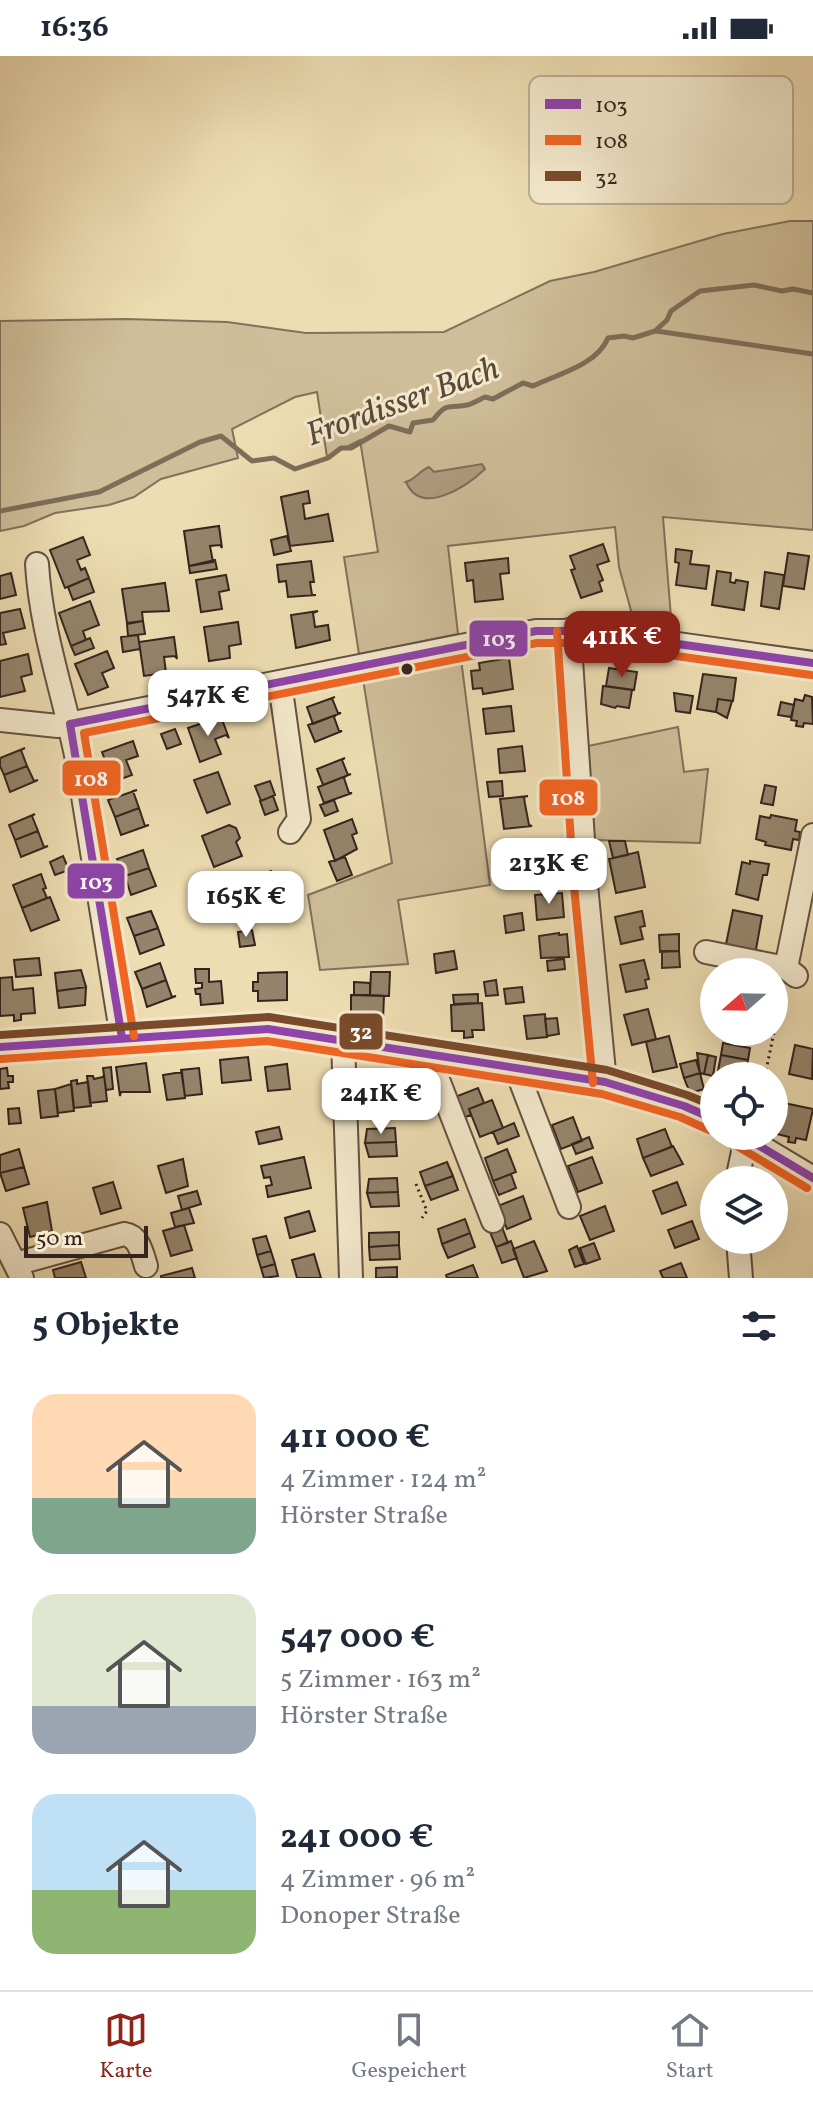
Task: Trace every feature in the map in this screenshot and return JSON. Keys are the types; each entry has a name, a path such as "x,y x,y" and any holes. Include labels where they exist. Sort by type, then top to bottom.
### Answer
{"street":[{"path":"37,564 41,611 62,703 70,724 122,1038"},
{"path":"0,720 47,727 70,724 536,631 569,630 813,663"},
{"path":"569,630 586,885 605,1082"},
{"path":"280,683 299,819 290,832"},
{"path":"706,952 791,972 813,835"},
{"path":"0,1047 268,1029 605,1082 700,1113"},
{"path":"343,1040 351,1278"},
{"path":"428,1054 493,1221"},
{"path":"516,1069 569,1207"},
{"path":"766,1150 813,1178"},
{"path":"0,1234 19,1271 124,1234 138,1243 146,1266"},
{"path":"739,1254 741,1278"}],"path":[{"path":"788,982 791,972"},
{"path":"416,1184 427,1211 422,1218"}],"shaded area":[{"path":"790,221 813,221 813,530 663,517 672,630 635,625 619,567 615,527 448,546 458,634 359,654 344,557 378,552 360,440 327,457 317,392 295,397 232,429 238,458 161,479 134,497 109,505 55,513 24,526 0,531 0,321 126,319 227,322 306,333 444,332 550,281 594,272 723,234","holes":["452,470 460,486 451,492 406,482 434,472"]},
{"path":"482,464 485,469 477,476 456,490 433,498 413,492 406,482 429,467 434,472"},
{"path":"461,659 490,885 398,900 408,964 320,970 308,895 392,863 363,679"},
{"path":"678,727 684,772 708,769 700,843 594,840 588,746"}],"building":[{"path":"308,491 310,503 303,504 305,519 328,514 333,541 290,546 281,497"},
{"path":"219,526 222,548 220,545 210,546 213,562 189,566 184,531"},
{"path":"287,536 291,551 274,555 271,540"},
{"path":"83,537 90,555 77,560 89,578 65,588 50,550"},
{"path":"603,544 609,561 597,565 603,580 599,582 602,591 581,598 571,570 575,569 570,556"},
{"path":"676,549 692,551 690,564 709,566 706,589 676,585 679,563 675,562"},
{"path":"788,553 809,556 804,589 783,586"},
{"path":"508,558 509,573 500,574 503,599 475,602 473,580 467,581 465,563"},
{"path":"215,560 217,569 190,573 189,566"},
{"path":"311,561 314,582 310,582 312,595 316,595 288,597 286,581 279,582 277,565"},
{"path":"717,571 731,573 730,582 748,582 744,610 712,605"},
{"path":"765,572 784,575 779,609 761,606"},
{"path":"11,573 16,595 0,599 0,576"},
{"path":"226,575 229,590 219,592 222,609 201,612 196,580"},
{"path":"89,578 94,592 73,600 68,587"},
{"path":"165,583 169,611 142,612 143,621 127,623 122,589"},
{"path":"90,601 99,625 83,631 86,640 71,646 59,613"},
{"path":"20,609 25,628 3,633 6,644 0,645 0,613"},
{"path":"318,611 313,613 315,627 328,625 330,640 296,648 291,615"},
{"path":"143,621 145,634 128,636 127,624"},
{"path":"238,622 241,644 229,646 230,658 209,661 204,627"},
{"path":"138,635 140,649 123,652 121,637"},
{"path":"174,637 177,659 175,656 164,657 166,673 144,676 139,642"},
{"path":"90,638 94,648 75,655 71,646"},
{"path":"107,651 114,668 102,673 108,687 88,695 75,664"},
{"path":"28,654 32,674 21,677 25,691 0,697 0,661"},
{"path":"509,658 513,689 483,694 482,688 473,689 471,671 480,670 479,663"},
{"path":"609,668 637,672 634,690 606,686"},
{"path":"703,674 736,678 733,701 718,699 716,712 697,709"},
{"path":"603,686 632,690 629,708 601,704"},
{"path":"674,693 693,696 690,713 676,711"},
{"path":"805,695 812,697 813,724 796,726 797,721 791,720 795,699 803,701"},
{"path":"332,698 338,713 341,713 313,724 307,707"},
{"path":"718,699 732,701 727,718 716,712"},
{"path":"781,702 794,705 791,717 778,715"},
{"path":"511,706 514,731 486,734 483,709"},
{"path":"336,715 339,731 342,731 315,742 308,725"},
{"path":"221,717 229,738 226,735 215,739 221,754 200,762 188,728"},
{"path":"175,729 181,744 167,749 161,734"},
{"path":"133,741 138,756 126,760 132,775 113,782 102,752"},
{"path":"522,746 525,771 500,773 498,749"},
{"path":"25,748 21,750 27,766 4,775 0,758"},
{"path":"345,758 342,760 348,775 351,774 323,785 317,769"},
{"path":"27,766 34,781 38,780 10,792 4,775"},
{"path":"218,772 230,804 207,813 194,780"},
{"path":"346,776 349,793 352,793 324,803 318,787"},
{"path":"270,781 275,795 261,801 255,786"},
{"path":"502,781 503,796 489,797 487,782"},
{"path":"765,785 776,787 773,805 761,803"},
{"path":"133,791 139,808 115,817 108,800"},
{"path":"273,796 278,810 265,815 260,801"},
{"path":"528,796 524,797 529,825 532,826 504,829 500,799"},
{"path":"334,800 338,811 325,816 320,805"},
{"path":"139,808 145,826 149,825 121,835 115,817"},
{"path":"35,814 32,816 38,831 15,840 9,825"},
{"path":"771,815 797,820 795,831 800,832 799,840 793,839 791,850 765,845 766,842 756,839 760,816 770,818"},
{"path":"352,819 357,833 352,835 357,849 335,861 324,830"},
{"path":"229,825 236,828 240,838 236,842 242,856 214,867 202,836"},
{"path":"38,831 44,847 48,846 21,857 15,840"},
{"path":"533,840 536,862 524,863 525,871 503,873 499,845"},
{"path":"609,841 625,841 628,855 613,858"},
{"path":"143,850 149,868 125,876 117,859"},
{"path":"638,852 645,887 616,893 609,859"},
{"path":"63,856 69,870 55,875 50,862"},
{"path":"345,857 352,875 337,881 329,862"},
{"path":"750,861 769,864 767,875 763,875 758,900 736,894 742,862 750,864"},
{"path":"562,867 564,884 549,886 547,868"},
{"path":"149,868 156,886 131,895 125,876"},
{"path":"271,871 278,890 256,899 249,880"},
{"path":"41,874 47,898 22,908 13,885"},
{"path":"562,893 564,917 537,920 535,895"},
{"path":"50,897 59,920 31,931 22,908"},
{"path":"733,910 762,916 755,955 725,949"},
{"path":"151,911 158,928 134,936 127,918"},
{"path":"642,911 645,926 640,927 643,939 621,944 615,917"},
{"path":"522,913 524,930 506,933 504,916"},
{"path":"158,928 164,945 140,954 134,936"},
{"path":"252,930 255,945 240,947 238,932"},
{"path":"567,934 569,957 541,958 539,936"},
{"path":"679,934 679,951 660,952 659,935"},
{"path":"454,951 457,969 436,973 434,954"},
{"path":"662,951 679,951 680,967 662,968"},
{"path":"39,958 41,975 16,977 14,960"},
{"path":"564,959 565,969 548,971 547,961"},
{"path":"644,960 649,979 645,980 647,988 626,992 620,965"},
{"path":"160,963 166,980 142,989 135,972"},
{"path":"195,969 209,969 209,982 221,981 223,1003 201,1005 200,994 196,994 195,989 202,988 202,983 196,983"},
{"path":"81,970 86,987 57,991 55,973"},
{"path":"287,972 287,1000 258,1001 258,991 253,991 253,982 258,982 258,973"},
{"path":"371,972 390,972 389,996 370,995"},
{"path":"12,977 13,990 33,988 35,1013 21,1014 21,1020 14,1021 14,1015 0,1016 0,978"},
{"path":"166,980 172,997 176,996 147,1007 142,989"},
{"path":"496,980 498,995 486,996 484,982"},
{"path":"354,982 370,983 370,995 354,995"},
{"path":"86,987 85,1005 59,1008 57,991"},
{"path":"522,987 524,1002 506,1004 504,989"},
{"path":"478,994 478,1003 454,1004 453,995"},
{"path":"351,995 384,996 383,1020 351,1020"},
{"path":"482,1003 484,1030 472,1030 473,1037 464,1038 464,1031 452,1031 451,1005"},
{"path":"648,1009 656,1039 632,1045 624,1015"},
{"path":"545,1014 547,1037 527,1039 524,1016"},
{"path":"557,1018 559,1034 547,1036 545,1019"},
{"path":"669,1036 677,1067 653,1072 646,1042"},
{"path":"795,1045 813,1049 812,1079 789,1074"},
{"path":"722,1046 750,1048 748,1060 721,1055"},
{"path":"697,1053 708,1055 707,1062 700,1062 700,1073"},
{"path":"708,1055 716,1057 715,1062 707,1062"},
{"path":"721,1055 748,1060 748,1062 720,1062"},
{"path":"248,1057 251,1080 222,1083 220,1060"},
{"path":"696,1060 700,1073 684,1078 680,1064"},
{"path":"146,1063 150,1092 121,1092 120,1096 116,1067"},
{"path":"287,1064 290,1089 268,1091 265,1067"},
{"path":"111,1067 113,1089 106,1090 103,1068"},
{"path":"7,1068 13,1082 8,1082 9,1088 0,1089 0,1069"},
{"path":"199,1068 202,1094 185,1096 181,1070"},
{"path":"182,1072 185,1098 167,1100 163,1075"},
{"path":"700,1073 700,1090 690,1093 684,1078"},
{"path":"104,1074 107,1101 90,1103 87,1076 94,1079"},
{"path":"398,1078 399,1092 368,1093 371,1079"},
{"path":"77,1080 77,1084 88,1082 91,1106 74,1108 71,1081"},
{"path":"71,1084 74,1111 58,1113 55,1089"},
{"path":"478,1088 484,1103 469,1109 471,1115 463,1118 455,1097"},
{"path":"55,1089 58,1116 41,1118 38,1091"},
{"path":"399,1092 400,1105 371,1107 368,1093"},
{"path":"492,1100 503,1128 480,1137 469,1109"},
{"path":"788,1104 813,1109 806,1140 796,1138 795,1143 788,1142"},
{"path":"19,1108 21,1123 9,1124 8,1109"},
{"path":"573,1117 582,1141 561,1149 552,1125"},
{"path":"514,1123 519,1136 498,1144 493,1132"},
{"path":"279,1127 282,1139 259,1144 256,1132"},
{"path":"395,1128 396,1142 365,1143 367,1129"},
{"path":"665,1129 672,1147 643,1158 637,1139"},
{"path":"589,1137 593,1148 576,1154 572,1144"},
{"path":"396,1142 397,1156 369,1157 365,1143"},
{"path":"673,1146 683,1164 651,1176 643,1158"},
{"path":"19,1149 24,1167 0,1173 0,1155"},
{"path":"507,1149 516,1172 493,1181 485,1158"},
{"path":"304,1157 311,1188 268,1197 266,1186 272,1185 270,1177 264,1178 261,1166"},
{"path":"592,1157 602,1183 578,1192 568,1166"},
{"path":"183,1159 188,1186 166,1193 158,1166"},
{"path":"447,1162 453,1176 425,1186 420,1172"},
{"path":"24,1167 29,1184 6,1191 0,1173"},
{"path":"511,1174 516,1188 499,1195 493,1181"},
{"path":"453,1176 458,1190 431,1200 425,1186"},
{"path":"397,1178 398,1192 367,1193 369,1179"},
{"path":"113,1182 121,1208 101,1214 93,1188"},
{"path":"677,1182 686,1205 662,1214 653,1191"},
{"path":"197,1191 201,1204 182,1210 178,1196"},
{"path":"398,1192 399,1206 371,1207 367,1193"},
{"path":"523,1196 531,1219 507,1229 498,1206"},
{"path":"47,1202 52,1231 30,1237 23,1208"},
{"path":"605,1206 614,1231 590,1240 580,1216"},
{"path":"189,1208 194,1223 175,1227 171,1213"},
{"path":"309,1211 315,1231 290,1238 285,1218"},
{"path":"465,1219 470,1233 442,1244 438,1229"},
{"path":"692,1221 699,1239 675,1248 668,1230"},
{"path":"184,1225 192,1250 171,1256 163,1231"},
{"path":"502,1227 508,1243 496,1247 490,1232"},
{"path":"399,1232 399,1245 369,1247 369,1233"},
{"path":"470,1233 475,1247 448,1258 442,1244"},
{"path":"266,1236 271,1251 257,1255 253,1239"},
{"path":"511,1241 517,1258 502,1263 496,1247"},
{"path":"534,1241 547,1271 524,1278 513,1249"},
{"path":"594,1243 600,1259 586,1264 580,1248"},
{"path":"399,1245 400,1259 370,1260 369,1247"},
{"path":"577,1246 584,1264 575,1267 569,1250"},
{"path":"271,1251 275,1264 261,1268 257,1255"},
{"path":"314,1254 321,1278 297,1278 292,1260"},
{"path":"81,1262 86,1278 55,1278 53,1270"},
{"path":"681,1263 687,1278 663,1278 660,1271"},
{"path":"275,1264 278,1276 264,1278 261,1268"},
{"path":"473,1265 478,1278 447,1278 446,1275"},
{"path":"397,1267 397,1277 376,1278 376,1268"},
{"path":"192,1268 195,1278 161,1278 161,1276"}],"waterway":[{"name":"Frordisser Bach","path":"0,511 99,492 200,442 221,436 252,461 274,458 295,469 328,458 341,448 351,448 389,426 410,432 413,423 433,420 445,408 469,404 485,397 493,399 523,383 533,386 565,373 595,355 608,338 633,338 655,331 667,320 671,311 700,291 754,285 813,293"},
{"path":"656,331 813,354"}],"transit line":[{"name":"103","path":"70,724 536,631 585,631 813,663"},
{"name":"108","path":"557,631 574,886 593,1083"},
{"name":"108","path":"134,1036 84,733 537,643 584,643 811,675"},
{"name":"103","path":"70,724 122,1038"},
{"name":"32","path":"0,1035 269,1017 607,1070 700,1100"},
{"name":"103","path":"0,1047 268,1029 605,1082 700,1113"},
{"name":"108","path":"1,1059 267,1041 602,1094 700,1126"},
{"name":"108","path":"744,1150 807,1188"},
{"name":"103","path":"766,1150 813,1178"}]}
